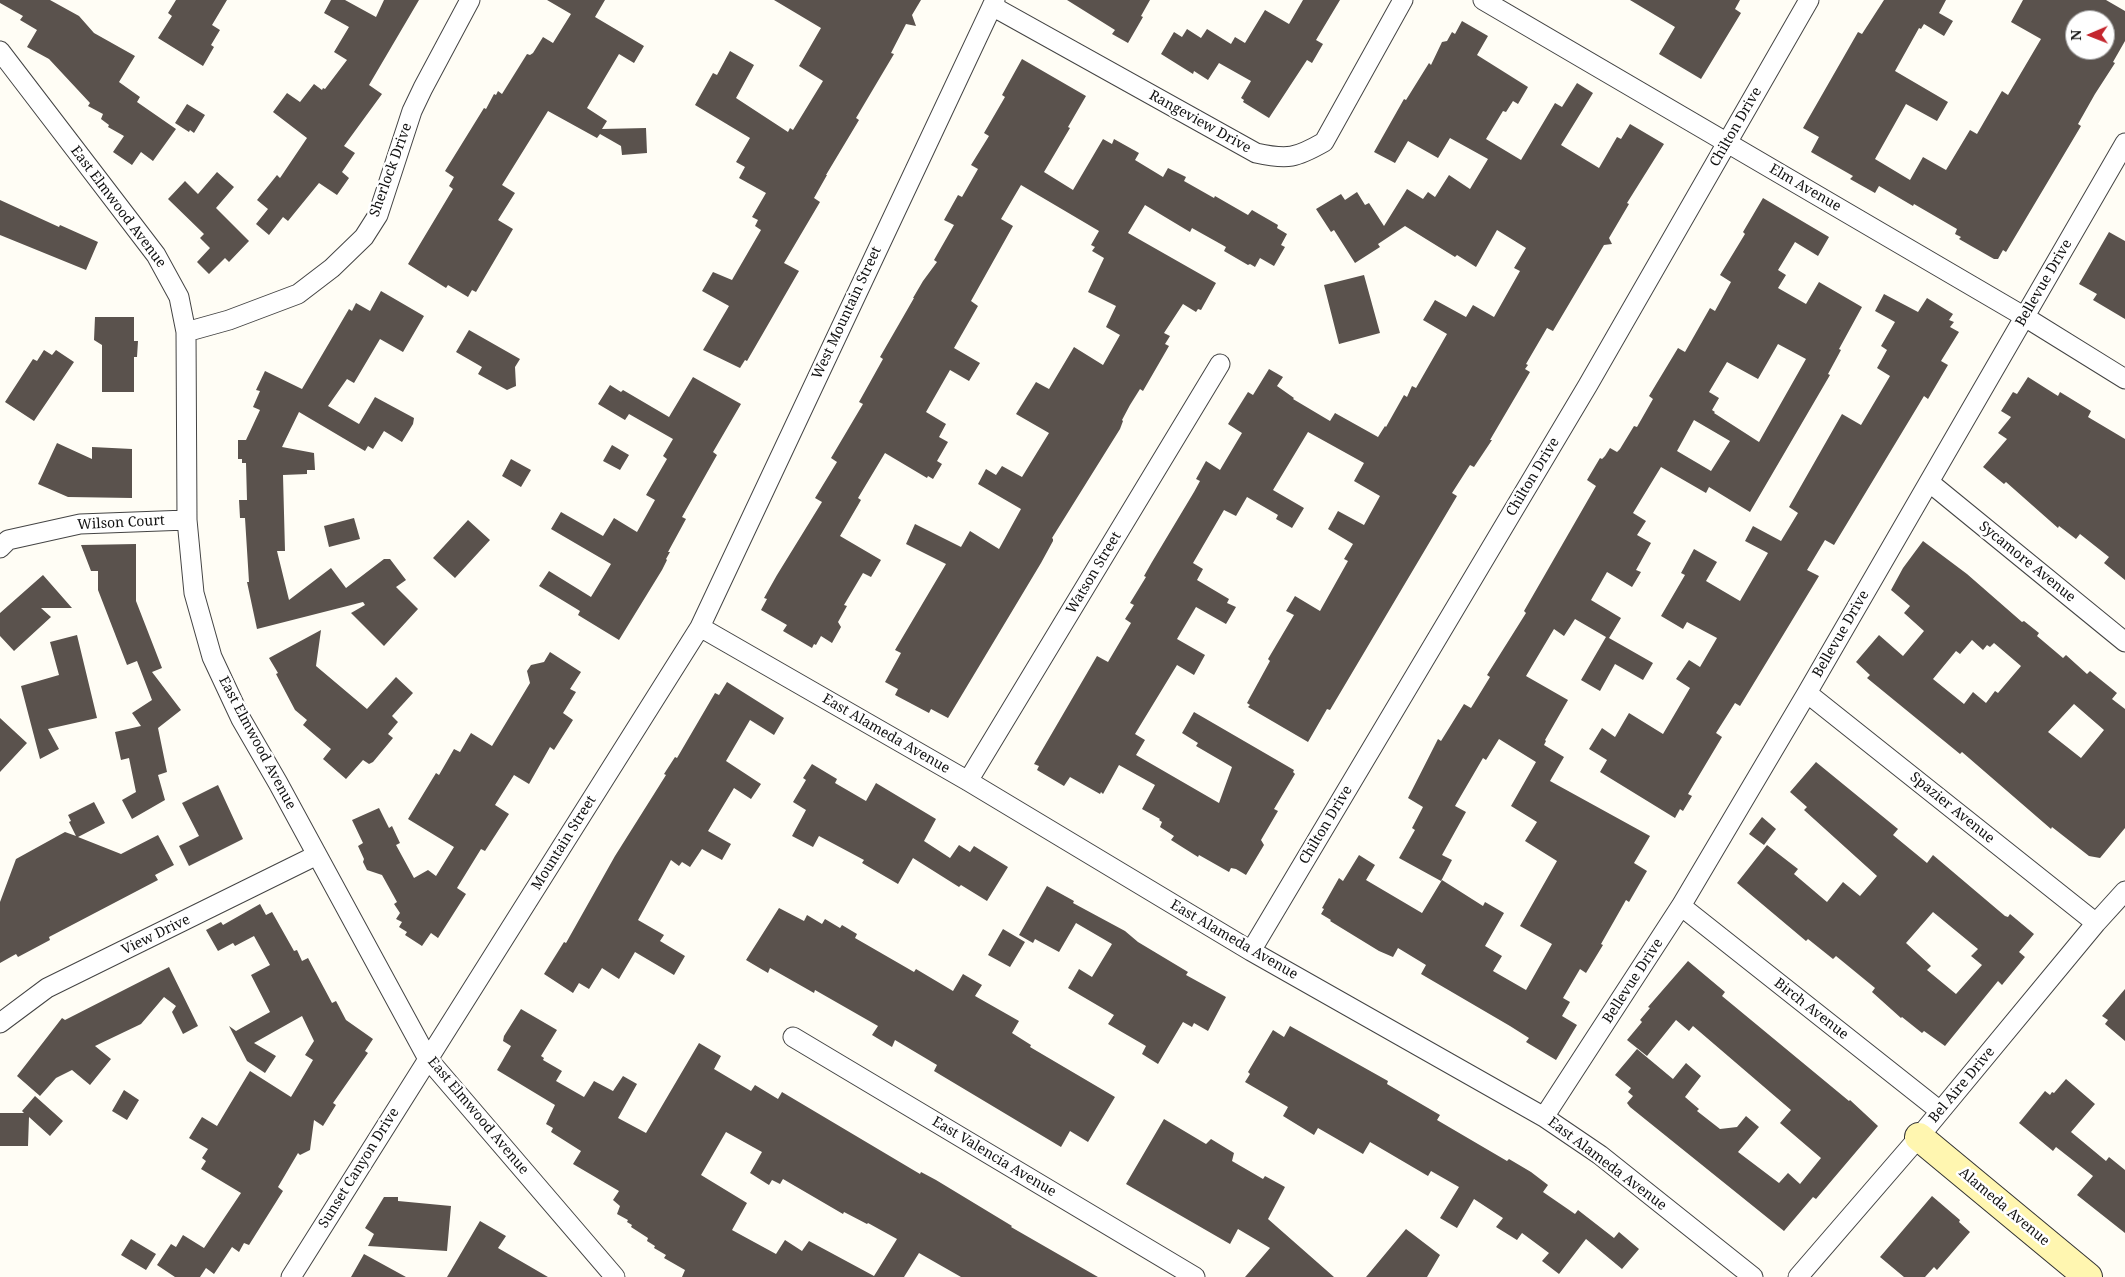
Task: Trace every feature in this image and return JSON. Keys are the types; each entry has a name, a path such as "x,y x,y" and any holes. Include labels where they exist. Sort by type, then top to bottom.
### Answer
{"street":[{"name":"Sherlock Drive","path":"186,332 229,320 298,294 332,268 364,237 378,215 419,95 470,0"},
{"name":"Rangeview Drive","path":"993,3 1256,153 1279,158 1302,155 1324,142 1403,0"},
{"name":"Elm Avenue","path":"1482,0 2024,317 2125,379"},
{"name":"Chilton Drive","path":"1250,951 1588,385 1809,0"},
{"name":"West Mountain Street","path":"700,627 993,3"},
{"name":"East Elmwood Avenue","path":"0,51 156,255 179,297 186,332 187,520 194,593 212,657 241,720 428,1059 615,1277"},
{"name":"Bellevue Drive","path":"1544,1117 1681,906 1808,693 2125,143"},
{"name":"Watson Street","path":"968,781 1220,364"},
{"name":"Sycamore Avenue","path":"1929,482 2125,642"},
{"name":"Wilson Court","path":"0,548 8,540 80,524 187,520"},
{"name":"East Alameda Avenue","path":"700,627 968,781 1250,951 1544,1117 1600,1155 1753,1277"},
{"name":"Mountain Street","path":"428,1059 700,627"},
{"name":"Spazier Avenue","path":"1808,693 2096,923"},
{"name":"View Drive","path":"0,1023 47,988 317,855"},
{"name":"Bel Aire Drive","path":"1798,1277 1919,1137 2096,923 2125,891"},
{"name":"Birch Avenue","path":"1681,906 1940,1111"},
{"name":"East Valencia Avenue","path":"793,1037 1195,1277"},
{"name":"Sunset Canyon Drive","path":"291,1277 428,1059"},
{"name":"Alameda Avenue","path":"1919,1137 2088,1277"}],"building":[{"path":"0,0 50,0 79,16 94,33 135,56 119,82 140,97 137,102 176,129 153,161 141,152 132,165 113,152 124,136 108,127 109,125 101,119 103,114 88,106 90,103 49,59 27,47 37,30 20,20 23,16 0,3"},
{"path":"176,0 227,0 212,25 220,30 211,45 214,47 203,66 158,38 172,16 168,13"},
{"path":"331,0 345,0 376,17 384,0 419,0 369,85 382,94 344,146 355,153 342,172 349,178 337,195 319,183 288,221 283,217 269,235 256,224 268,209 257,200 277,175 280,178 307,138 273,112 287,93 300,102 314,84 322,90 323,88 325,89 347,60 334,52 349,27 324,13"},
{"path":"547,0 605,0 595,17 644,46 634,63 619,54 587,108 607,121 602,129 646,128 647,153 622,155 621,146 600,134 597,138 548,111 502,185 515,193 498,220 513,229 476,292 472,290 468,297 448,285 446,288 408,264 453,189 449,186 454,177 445,171 484,108 486,109 494,94 496,95 498,91 502,94 527,54 533,53 543,37 553,43 571,14"},
{"path":"774,0 921,0 912,15 916,26 906,24 891,53 894,54 856,118 859,120 814,198 820,202 784,263 799,271 747,361 745,360 740,368 703,350 729,306 702,291 713,272 732,280 761,230 755,226 758,220 752,217 766,193 739,178 745,167 736,162 750,138 695,105 713,73 717,75 730,51 754,65 736,98 788,132 790,128 793,130 823,81 799,66 821,28"},
{"path":"1067,0 1150,0 1141,16 1143,17 1128,43 1112,34 1115,30"},
{"path":"1303,0 1340,0 1316,40 1323,44 1312,63 1307,60 1269,118 1243,102 1244,100 1241,98 1251,81 1219,63 1208,80 1194,71 1193,74 1161,54 1174,32 1182,37 1187,29 1201,38 1207,29 1231,44 1235,37 1245,43 1265,10 1289,24"},
{"path":"1630,0 1740,0 1735,9 1741,13 1701,79 1659,54 1675,27"},
{"path":"1884,0 1946,0 1939,13 1953,21 1944,36 1924,24 1921,29 1919,28 1895,71 1948,102 1937,121 1906,104 1875,159 1910,180 1923,157 1946,170 1970,130 1977,134 2002,91 2008,95 2041,39 2011,22 2023,0 2106,0 2125,11 2125,41 2115,58 2115,10 2065,10 2065,60 2114,60 2113,62 2115,63 2078,124 2081,126 2006,252 2003,250 1998,259 1994,259 1959,239 1961,237 1955,234 1957,229 1914,204 1913,206 1879,186 1875,193 1850,179 1853,176 1811,152 1819,137 1803,128 1858,32 1862,34"},
{"path":"1462,21 1488,36 1477,55 1528,87 1518,104 1513,101 1506,112 1503,111 1486,139 1521,160 1555,103 1562,107 1577,83 1593,93 1561,145 1599,168 1617,137 1621,139 1630,124 1664,144 1627,203 1629,204 1609,238 1612,244 1604,245 1553,331 1547,328 1526,364 1528,365 1525,369 1530,372 1490,440 1492,440 1474,467 1470,465 1452,493 1457,496 1330,710 1327,709 1308,742 1248,707 1250,705 1247,703 1270,661 1268,659 1294,615 1286,611 1295,596 1320,611 1348,561 1344,559 1353,544 1328,529 1338,511 1364,525 1380,496 1354,481 1364,463 1308,432 1273,490 1304,508 1292,528 1276,519 1278,515 1247,497 1236,516 1224,510 1193,563 1203,569 1197,580 1229,599 1227,603 1236,607 1226,624 1196,607 1177,639 1205,655 1194,675 1177,665 1135,734 1145,740 1136,755 1219,803 1232,767 1196,746 1198,743 1182,733 1194,712 1294,770 1295,774 1274,809 1278,811 1261,840 1264,845 1246,875 1231,868 1229,872 1199,855 1198,857 1171,840 1174,836 1160,827 1162,822 1160,819 1142,809 1155,785 1119,765 1103,794 1101,792 1100,794 1070,777 1064,786 1037,770 1039,766 1034,764 1097,656 1108,662 1131,623 1125,619 1134,605 1130,603 1200,481 1196,479 1206,461 1220,470 1242,433 1228,424 1248,392 1253,395 1269,369 1283,377 1277,386 1293,399 1330,421 1335,413 1378,437 1386,427 1404,395 1407,397 1412,386 1416,388 1447,334 1423,320 1435,300 1466,317 1473,305 1494,317 1520,271 1514,268 1526,248 1497,230 1476,267 1457,255 1455,257 1405,226 1378,244 1380,247 1355,263 1334,230 1331,232 1316,209 1341,194 1345,200 1357,192 1365,205 1369,203 1384,226 1407,189 1423,199 1428,192 1435,197 1449,175 1470,189 1488,159 1450,138 1438,158 1408,141 1395,163 1374,152 1404,99 1406,100 1429,63 1431,65 1442,42 1447,41 1452,32 1455,34"},
{"path":"1022,59 1086,96 1044,172 1073,190 1103,139 1112,144 1114,139 1139,153 1135,160 1163,177 1168,168 1186,177 1184,181 1248,215 1252,210 1278,225 1277,228 1287,234 1281,245 1285,247 1274,266 1260,258 1255,267 1224,251 1226,247 1192,228 1190,232 1145,205 1128,233 1216,283 1201,310 1198,309 1196,312 1183,304 1164,333 1170,336 1165,344 1169,346 1143,391 1140,389 1130,405 1122,420 1120,429 1052,538 1053,541 1041,563 948,718 931,709 929,713 895,695 898,689 885,682 901,653 895,650 946,564 906,544 915,524 961,547 970,531 999,549 1021,509 978,484 986,469 996,475 1002,466 1022,477 1049,433 1016,414 1036,382 1049,389 1074,347 1103,365 1120,335 1106,327 1116,306 1088,292 1104,258 1092,251 1095,247 1091,245 1099,231 1021,185 1001,219 1013,226 971,301 978,306 954,348 980,363 969,381 950,370 926,412 946,424 939,437 948,442 937,461 942,464 933,479 928,476 927,478 885,453 858,498 861,500 840,536 881,560 871,577 863,573 844,605 847,606 838,622 841,627 832,643 821,636 812,648 783,631 787,625 761,610 767,599 764,598 822,502 815,498 837,462 831,458 863,404 859,402 883,359 880,357 923,281 937,262 934,260 954,225 944,220 958,195 962,197 978,169 971,165 989,136 984,133 1005,97 1002,95"},
{"path":"187,104 205,115 194,133 175,123"},
{"path":"217,172 234,187 216,208 249,241 229,262 225,258 209,274 197,262 210,248 200,238 204,234 168,199 185,181 198,194"},
{"path":"1763,198 1829,237 1818,256 1795,242 1778,270 1786,275 1778,288 1806,304 1819,282 1862,307 1839,349 1841,350 1828,374 1830,375 1750,512 1709,487 1706,493 1661,467 1633,513 1646,521 1637,535 1651,543 1636,570 1641,572 1632,587 1607,572 1591,600 1621,618 1609,638 1653,663 1643,680 1615,664 1600,691 1581,680 1606,637 1575,619 1564,636 1554,629 1526,676 1568,700 1545,740 1544,745 1564,757 1550,781 1650,836 1634,863 1647,871 1629,902 1626,900 1586,973 1580,969 1563,998 1570,1002 1562,1016 1577,1025 1556,1060 1526,1042 1529,1038 1421,974 1426,965 1398,948 1393,957 1379,951 1330,921 1321,914 1324,909 1322,908 1339,878 1343,881 1359,855 1375,865 1366,880 1422,913 1442,880 1483,906 1485,902 1504,913 1485,946 1502,956 1493,971 1526,990 1552,944 1520,926 1557,861 1525,841 1537,822 1511,806 1536,762 1499,739 1486,760 1483,758 1455,806 1466,812 1442,855 1452,860 1441,881 1399,858 1415,830 1412,828 1423,807 1408,798 1438,739 1441,741 1464,704 1471,708 1490,677 1487,675 1526,613 1524,611 1596,486 1587,480 1600,458 1602,459 1605,456 1610,448 1617,452 1620,449 1634,426 1637,427 1653,399 1649,396 1678,348 1685,352 1710,308 1715,311 1731,282 1720,275 1745,234 1743,232","holes":["1778,344 1806,359 1759,442 1714,413 1712,410 1719,398 1709,392 1727,362 1758,379","1694,420 1730,441 1711,471 1677,451"]},
{"path":"0,200 59,227 60,225 98,242 86,270 0,235"},
{"path":"2109,232 2125,241 2125,319 2093,300 2097,294 2079,284"},
{"path":"1364,275 1380,333 1339,344 1324,285"},
{"path":"381,291 424,316 403,352 380,339 354,383 347,379 328,406 359,424 375,397 414,418 413,424 402,442 384,431 373,449 368,446 365,451 299,412 282,447 314,453 315,470 307,470 307,474 283,475 285,551 277,551 289,600 331,568 346,588 384,559 390,559 406,580 396,587 418,609 384,646 351,613 365,605 363,602 257,629 247,582 249,582 245,518 240,518 239,500 247,500 246,463 242,463 242,459 238,459 238,440 246,440 260,410 253,407 260,391 256,390 265,371 302,389 349,309 352,311 356,303 370,311"},
{"path":"1884,294 1918,312 1927,298 1953,314 1949,320 1954,322 1950,327 1959,332 1941,361 1948,365 1928,399 1924,396 1834,545 1825,540 1807,570 1819,576 1740,706 1735,703 1716,733 1722,737 1688,794 1692,796 1683,811 1680,809 1675,818 1600,772 1607,760 1589,749 1602,728 1615,737 1629,713 1663,734 1690,688 1676,679 1689,660 1700,667 1717,638 1687,622 1683,629 1661,616 1685,575 1681,573 1694,549 1717,562 1706,581 1740,601 1768,553 1745,541 1753,526 1781,541 1798,513 1789,507 1842,414 1861,425 1890,376 1877,368 1887,350 1881,346 1895,322 1875,311"},
{"path":"95,317 134,317 134,341 138,341 137,357 134,357 134,392 102,392 102,345 94,340"},
{"path":"469,330 520,359 515,367 516,386 507,390 478,374 482,367 456,352"},
{"path":"44,350 52,355 56,350 74,362 34,421 5,402 33,359 37,361"},
{"path":"693,377 741,404 713,452 717,455 682,517 686,519 668,552 670,552 662,570 619,640 578,615 580,611 539,586 549,571 591,597 611,564 551,529 561,512 603,536 614,518 637,532 655,500 646,495 667,459 663,456 673,439 629,414 625,420 598,404 610,385 621,392 623,390 669,417"},
{"path":"2028,377 2058,396 2060,392 2091,411 2088,417 2125,439 2125,580 2104,563 2109,557 2080,534 2076,539 2059,526 2058,528 2006,482 2004,484 1983,467 2007,439 1998,433 2011,417 2001,411 2013,392 2017,394"},
{"path":"57,443 92,459 92,447 132,449 132,498 68,497 38,484"},
{"path":"612,445 629,455 620,470 603,461"},
{"path":"511,459 531,470 521,487 502,476"},
{"path":"354,518 360,539 329,547 324,526"},
{"path":"468,520 490,540 455,578 433,558"},
{"path":"1923,541 1967,574 2022,622 2024,621 2039,633 2037,636 2063,658 2066,655 2087,674 2090,671 2117,693 2112,699 2125,709 2125,828 2100,858 2089,856 2052,827 2051,829 1962,752 1960,754 1867,678 1870,675 1856,662 1879,635 1903,656 1924,631 1904,613 1910,606 1891,590 1903,568","holes":["1972,640 1983,650 1987,645 1990,647 1994,643 2021,666 1998,693 1995,691 1986,703 1973,692 1964,704 1933,679 1956,651 1960,654","2074,704 2104,730 2081,758 2048,732"]},
{"path":"136,544 136,601 162,668 152,672 181,710 158,728 167,772 158,775 165,800 132,819 122,800 136,792 129,758 121,760 115,732 141,726 132,713 152,700 137,661 127,665 98,590 98,571 91,571 81,545"},
{"path":"43,575 72,608 41,608 51,617 14,651 0,636 0,613"},
{"path":"321,630 316,666 367,709 396,677 413,693 392,716 398,722 388,734 393,738 373,762 369,764 363,760 346,779 323,759 331,749 303,725 307,720 295,710 269,658"},
{"path":"77,635 97,718 48,729 59,749 40,759 21,686 59,675 50,642"},
{"path":"550,652 581,672 570,689 576,692 563,713 573,720 554,750 550,747 529,784 514,775 495,805 509,814 485,851 481,849 457,888 466,894 438,938 431,933 422,946 405,935 407,932 399,927 402,922 396,919 400,913 394,904 397,902 382,875 367,870 358,846 363,843 352,820 379,808 389,828 392,826 400,843 396,845 414,878 428,870 436,876 454,847 408,819 436,773 439,775 454,749 460,752 471,733 492,746 530,683 527,671 531,665 544,662"},
{"path":"727,682 784,718 774,735 750,720 726,761 761,784 751,799 734,788 708,831 731,844 722,860 702,849 690,867 682,862 679,866 671,860 638,920 664,935 660,941 685,956 674,975 635,952 619,979 602,968 589,989 579,983 573,993 544,974 564,942 566,943 615,856 666,775 664,774 675,757 677,758 715,693 719,695"},
{"path":"0,718 27,743 0,772"},
{"path":"1816,762 1898,829 1893,835 1927,863 1933,855 2005,916 2008,917 2010,914 2034,934 2019,952 2025,957 2002,985 1998,981 1945,1046 1901,1018 1872,992 1875,988 1836,956 1833,959 1808,939 1806,941 1737,883 1767,845 1798,869 1794,874 1827,902 1843,882 1860,896 1877,876 1804,810 1807,807 1790,792","holes":["1933,912 1978,949 1971,956 1982,965 1956,994 1927,970 1931,966 1906,943"]},
{"path":"812,764 837,779 835,783 866,801 876,783 936,819 924,841 950,858 959,845 970,852 974,846 1008,867 987,901 961,885 959,887 913,858 898,884 862,863 864,860 819,836 813,847 792,836 806,810 793,802 806,780 803,778"},
{"path":"218,785 243,839 189,866 179,846 199,836 182,803"},
{"path":"94,802 105,823 78,837 121,854 158,835 174,865 155,875 158,880 49,937 50,940 18,957 16,954 0,963 0,902 16,859 65,832 76,836 69,822 71,821 68,815"},
{"path":"1762,817 1776,829 1764,845 1749,834"},
{"path":"1047,886 1074,901 1073,903 1125,931 1138,942 1188,972 1186,975 1226,997 1208,1031 1194,1023 1192,1027 1183,1022 1158,1064 1142,1054 1146,1046 1108,1024 1114,1015 1068,988 1079,969 1092,977 1112,944 1076,923 1059,952 1035,939 1033,943 1019,935"},
{"path":"260,904 266,915 272,912 294,951 297,950 302,961 308,958 332,1003 336,1001 346,1020 373,1039 365,1051 368,1053 333,1103 336,1105 323,1126 314,1120 310,1150 300,1155 298,1153 278,1187 283,1191 249,1245 244,1243 239,1252 232,1247 214,1274 206,1268 200,1277 175,1277 157,1265 171,1244 176,1247 183,1235 204,1248 241,1193 201,1169 206,1161 202,1158 208,1149 189,1138 202,1117 217,1126 250,1071 291,1097 313,1060 305,1055 314,1041 302,1016 254,1043 276,1056 265,1073 247,1061 229,1026 236,1031 270,1012 251,975 270,965 254,936 235,946 233,943 218,951 206,930 221,922 223,925"},
{"path":"779,908 804,921 807,915 822,924 825,919 840,928 842,925 857,934 855,938 914,972 916,969 953,991 963,974 982,985 975,996 1019,1021 1012,1033 1031,1045 1030,1047 1115,1097 1088,1142 1070,1131 1061,1147 934,1071 937,1065 895,1040 892,1047 872,1035 878,1026 815,990 814,993 770,968 768,973 746,960"},
{"path":"1003,929 1025,942 1010,967 988,955"},
{"path":"1688,961 1725,992 1722,996 1850,1100 1878,1126 1816,1199 1813,1197 1784,1231 1630,1107 1627,1103 1633,1096 1628,1092 1631,1088 1615,1075 1637,1049 1673,1079 1686,1063 1701,1076 1685,1097 1699,1109 1697,1111 1720,1129 1737,1127 1746,1116 1759,1127 1738,1152 1779,1183 1788,1173 1800,1184 1821,1158 1780,1123 1791,1110 1693,1026 1689,1031 1676,1020 1647,1056 1627,1040 1642,1022 1640,1020 1650,1008 1648,1007"},
{"path":"169,967 198,1026 183,1034 172,1012 176,1006 164,997 141,1024 95,1046 111,1059 90,1085 72,1070 56,1078 40,1096 17,1076 62,1018 65,1020"},
{"path":"2125,989 2125,1041 2105,1024 2108,1020 2102,1016"},
{"path":"521,1009 557,1030 541,1056 544,1058 543,1060 562,1071 556,1081 584,1097 594,1081 613,1091 623,1076 637,1084 618,1118 646,1133 699,1043 721,1056 714,1069 751,1091 755,1085 778,1099 782,1092 920,1174 921,1172 936,1180 1011,1227 1098,1277 961,1277 919,1253 904,1277 682,1277 685,1270 664,1258 666,1255 654,1248 655,1246 647,1241 648,1238 631,1227 632,1225 627,1222 628,1220 617,1214 620,1206 613,1200 619,1191 573,1164 581,1151 551,1132 553,1128 546,1124 555,1105 497,1070 511,1046 503,1041 504,1036","holes":["726,1132 762,1152 750,1173 769,1185 772,1180 780,1184 783,1179 843,1214 844,1212 868,1223 897,1239 874,1276 809,1241 802,1251 785,1240 776,1254 732,1230 747,1203 701,1175"]},
{"path":"1290,1026 1388,1081 1387,1084 1440,1115 1437,1120 1507,1161 1509,1159 1531,1172 1548,1185 1543,1192 1575,1214 1578,1210 1614,1238 1619,1232 1639,1249 1622,1269 1586,1239 1559,1274 1542,1261 1549,1253 1522,1233 1517,1240 1496,1227 1503,1218 1474,1199 1457,1228 1440,1218 1459,1187 1431,1171 1428,1176 1370,1142 1363,1154 1318,1128 1314,1135 1283,1116 1288,1107 1245,1082 1250,1074 1248,1072 1273,1030 1284,1037"},
{"path":"2066,1079 2095,1104 2071,1132 2106,1161 2109,1157 2125,1170 2125,1233 2077,1195 2093,1176 2056,1147 2053,1151 2019,1123 2045,1091 2050,1095 2052,1092 2054,1093"},
{"path":"124,1090 139,1100 127,1120 112,1111"},
{"path":"35,1096 63,1121 50,1136 29,1117 28,1146 0,1146 0,1113 24,1113 22,1111"},
{"path":"1164,1119 1206,1144 1211,1139 1234,1153 1232,1161 1263,1179 1265,1176 1285,1187 1268,1219 1334,1277 1245,1277 1270,1248 1238,1229 1230,1244 1126,1184"},
{"path":"1932,1196 1960,1220 1959,1222 1970,1232 1937,1270 1934,1267 1925,1277 1904,1277 1880,1257"},
{"path":"384,1197 398,1197 398,1201 451,1206 447,1251 368,1246 374,1234 365,1228"},
{"path":"480,1221 506,1236 498,1248 548,1277 447,1277"},
{"path":"1406,1229 1440,1255 1427,1277 1366,1277"},
{"path":"131,1239 156,1254 146,1270 121,1255"},
{"path":"364,1254 406,1277 351,1277"}]}
